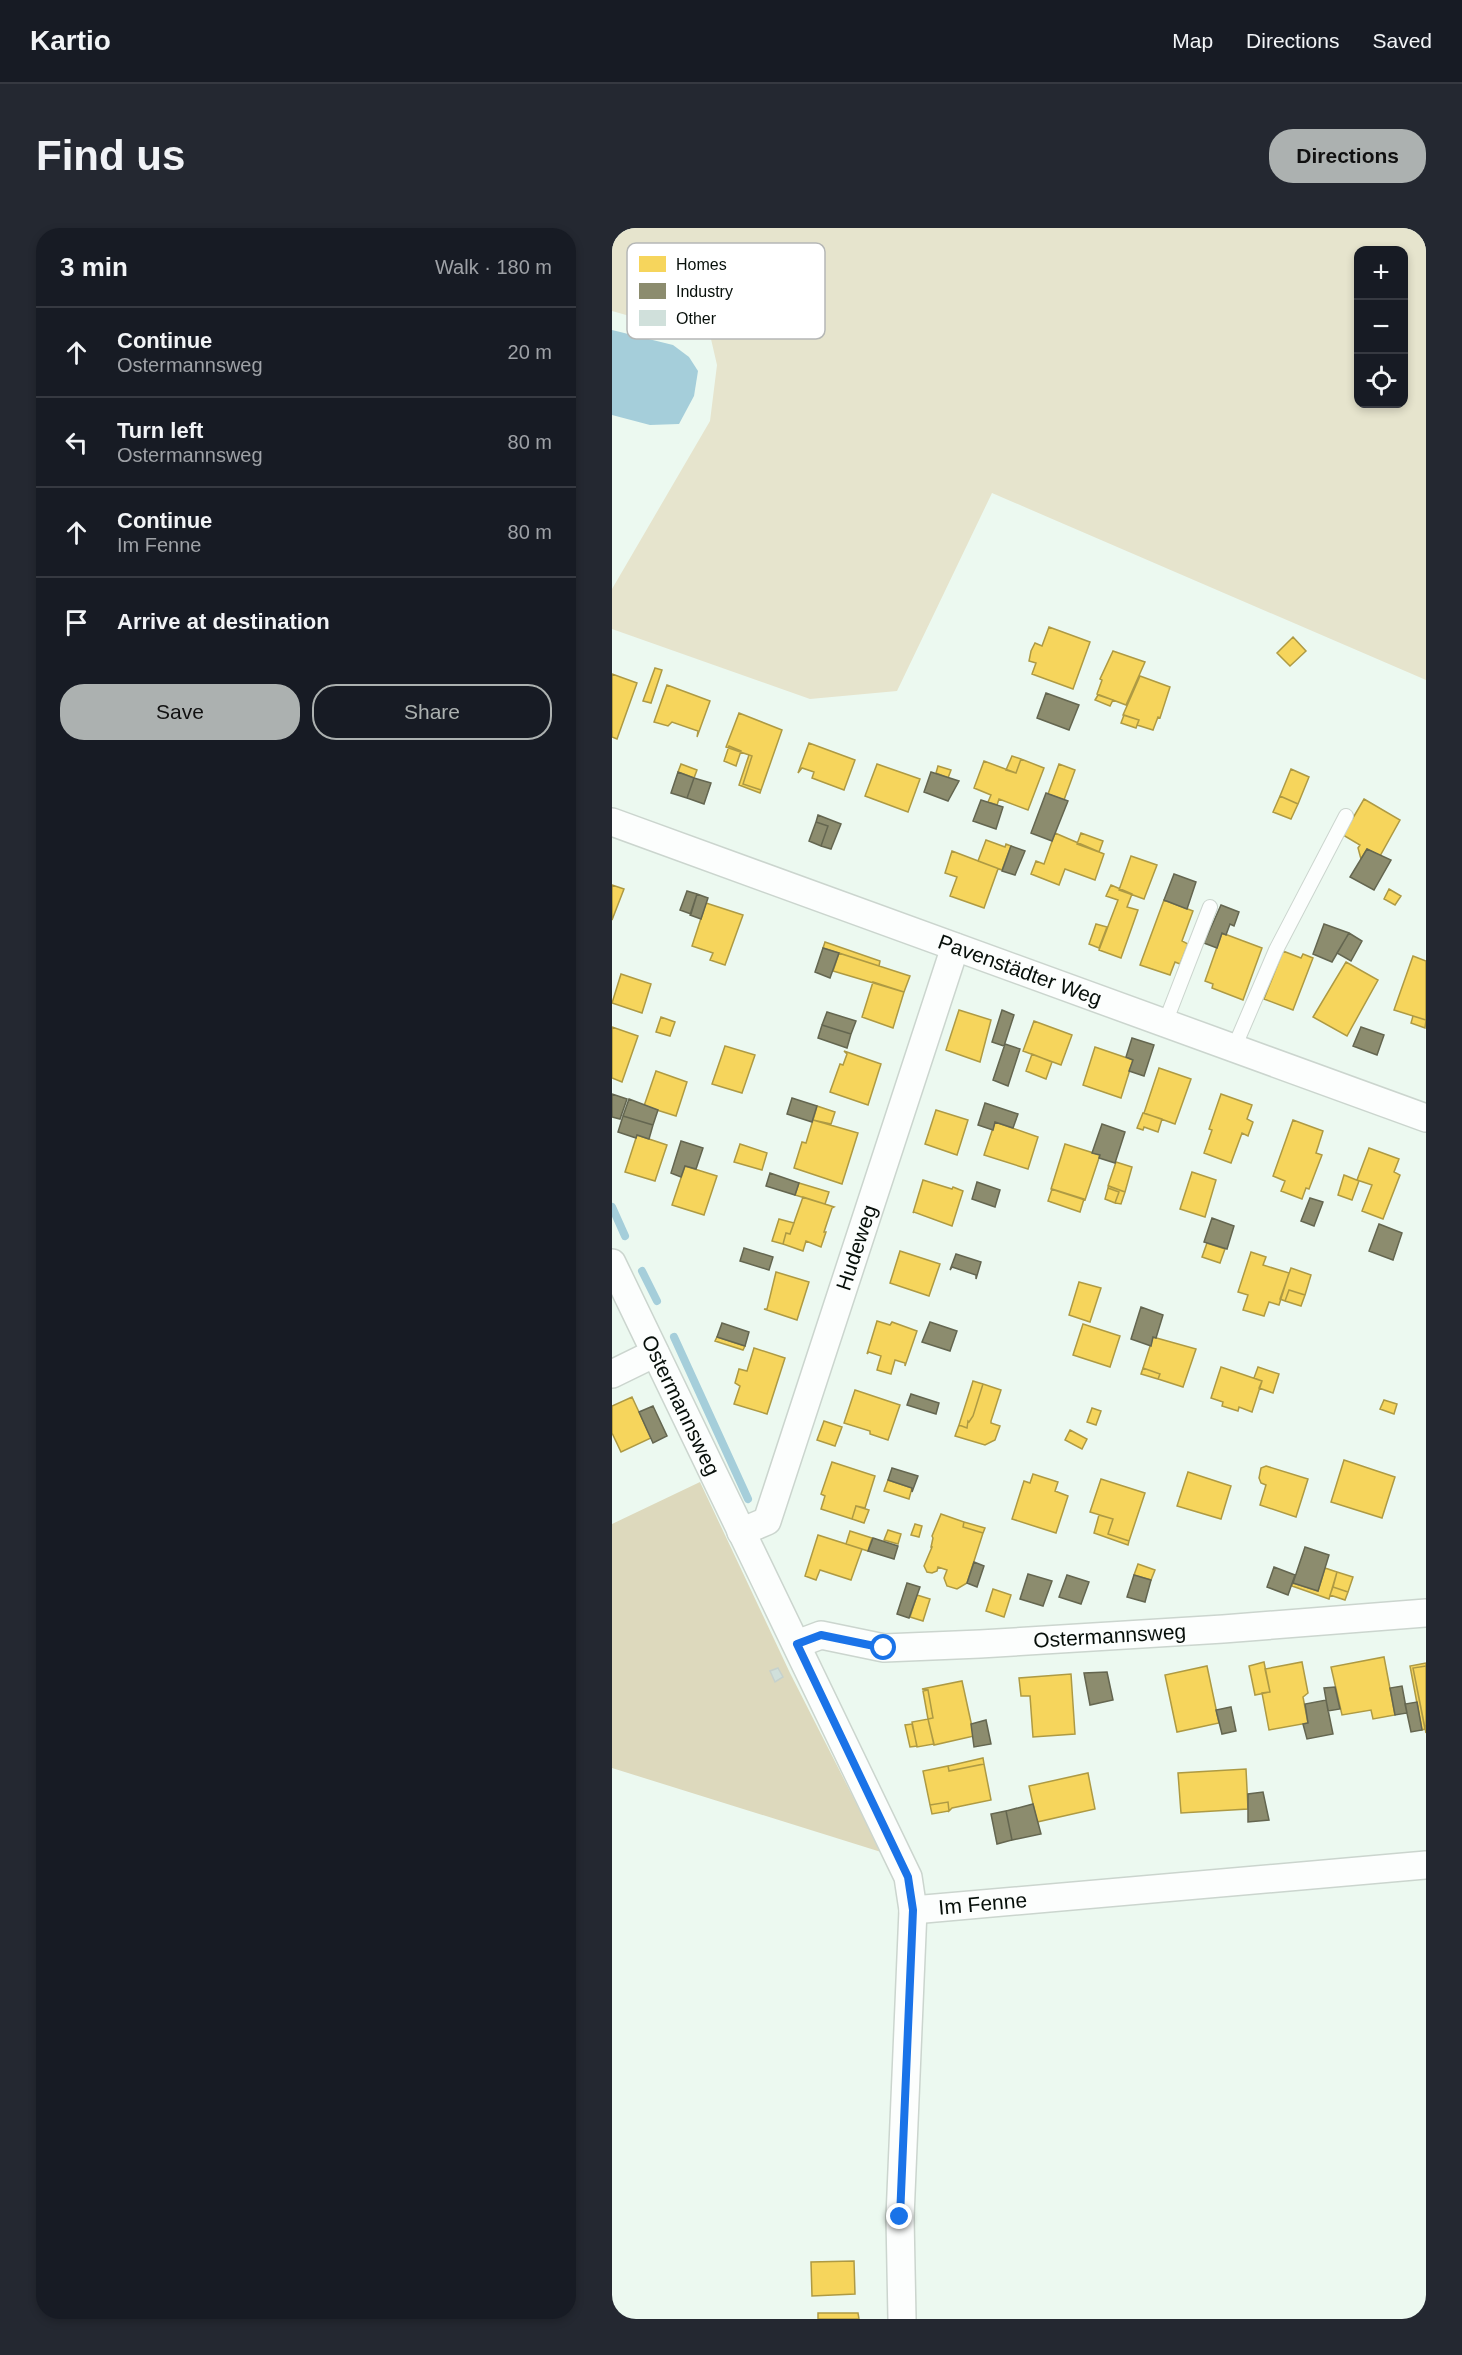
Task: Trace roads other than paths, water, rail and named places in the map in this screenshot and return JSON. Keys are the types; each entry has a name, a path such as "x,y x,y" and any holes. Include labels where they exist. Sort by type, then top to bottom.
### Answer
{"street":[{"name":"Pavenstädter Weg","path":"612,822 1426,1118"},
{"name":"Hudeweg","path":"741,1532 767,1521 956,947"},
{"name":"Ostermannsweg","path":"612,1263 908,1877 913,1910"},
{"path":"612,1374 655,1353"},
{"name":"Ostermannsweg","path":"797,1644 821,1635 884,1648 968,1645 1223,1629 1426,1613"},
{"name":"Im Fenne","path":"902,2319 900,2217 913,1910 1426,1865"}],"lane":[{"path":"1234,1048 1276,950 1346,816"},
{"path":"1165,1023 1210,907"}],"water":[{"path":"612,330 627,334 627,339 649,339 673,345 689,357 698,371 694,396 679,424 650,425 612,415"}],"waterway":[{"path":"612,1207 625,1236"},
{"path":"642,1271 657,1301"},
{"path":"674,1337 748,1499"}]}
